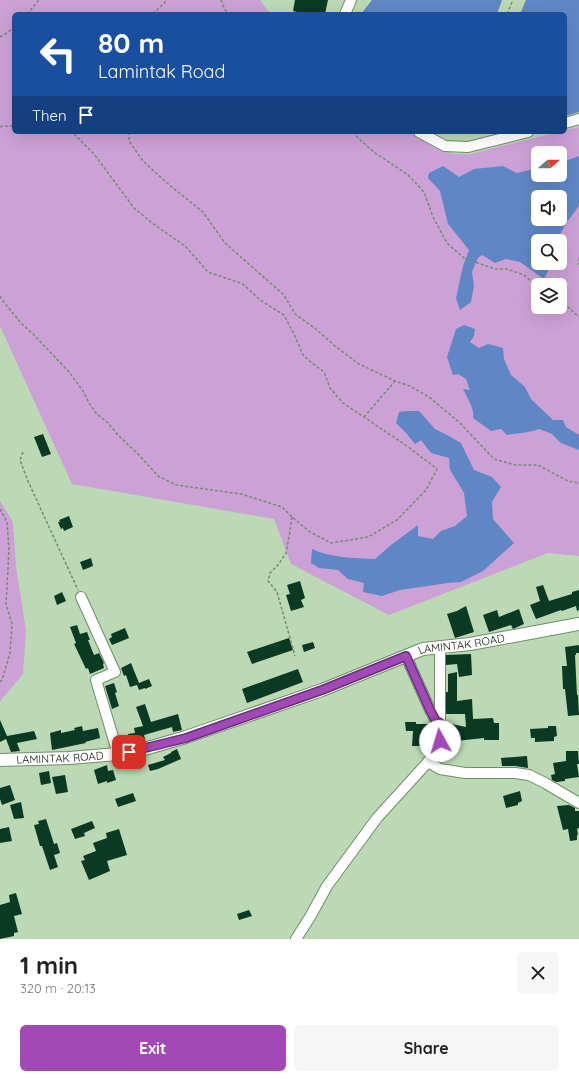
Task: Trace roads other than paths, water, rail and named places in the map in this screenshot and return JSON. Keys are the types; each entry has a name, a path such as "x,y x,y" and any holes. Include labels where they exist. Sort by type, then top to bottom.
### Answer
{"main road":[{"name":"LAMINTAK ROAD","path":"0,760 69,758 118,754 141,750 186,738 322,690 423,649 470,644 579,624"}],"street":[{"path":"346,12 351,0"},
{"path":"567,123 579,120"},
{"path":"423,134 445,146 468,147 520,134"},
{"path":"82,597 115,672 96,680 118,754"},
{"path":"296,939 310,917 326,886 377,818 428,762 440,741 440,647"},
{"path":"406,656 430,710 436,721 440,723"},
{"path":"428,762 440,769 465,773 515,773 529,775 579,803"}],"water":[{"path":"372,0 502,0 498,12 363,12"},
{"path":"526,0 579,0 579,112 567,115 567,12 521,12"},
{"path":"579,156 579,206 567,222 567,190 531,190 531,226 564,226 560,234 531,234 531,270 520,262 506,259 495,263 482,255 478,258 472,272 474,286 471,302 460,310 456,298 463,266 469,250 448,224 440,191 428,178 429,173 443,166 459,177 474,169 503,166 517,173 531,170 531,182 567,182 567,160"},
{"path":"531,270 548,270 544,278"},
{"path":"464,325 475,329 474,336 470,342 479,348 488,344 503,348 504,359 511,375 525,387 531,399 553,420 563,420 566,427 579,435 579,450 561,443 552,434 539,429 507,435 501,429 491,431 473,418 472,407 463,389 470,390 466,379 458,374 453,375 447,357 456,329"},
{"path":"419,411 435,429 461,443 474,470 492,477 501,487 492,502 493,519 514,543 483,571 461,582 400,590 382,596 363,592 364,583 348,579 338,570 319,568 311,563 312,549 335,556 375,559 418,525 418,536 433,539 441,531 455,526 467,516 464,493 450,470 449,458 431,453 421,440 415,444 396,423 399,412"}]}
